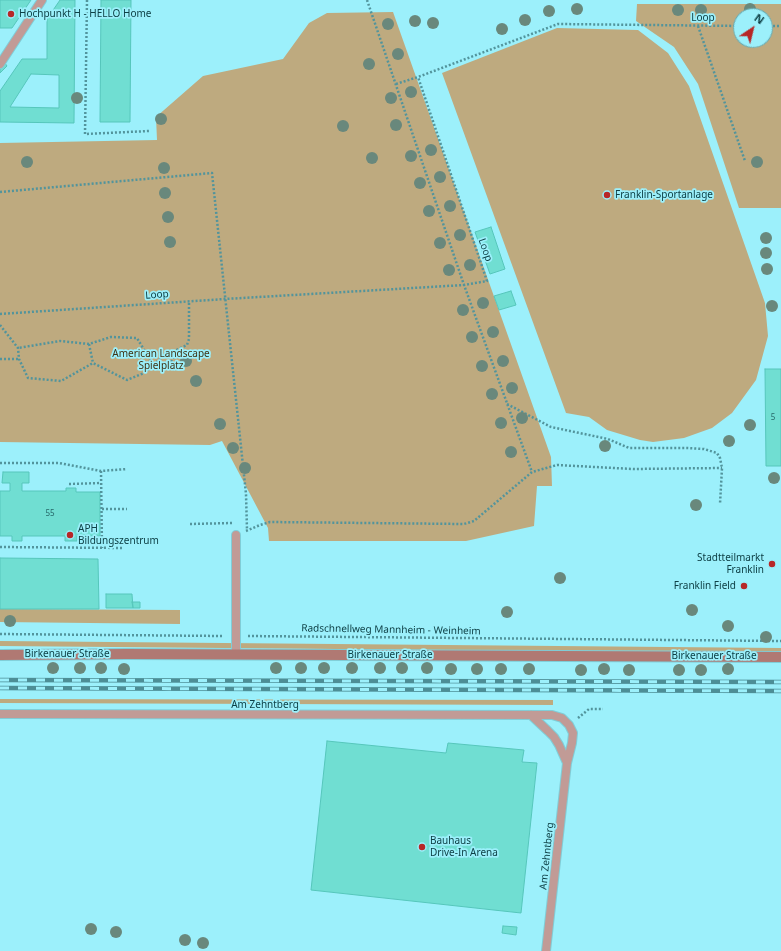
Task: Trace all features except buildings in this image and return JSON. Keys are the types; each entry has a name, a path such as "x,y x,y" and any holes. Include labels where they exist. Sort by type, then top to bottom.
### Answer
{"street":[{"name":"Birkenauer Straße","path":"0,655 236,654 781,657"}],"lane":[{"path":"0,64 42,0"},
{"path":"236,535 236,654"},
{"name":"Am Zehntberg","path":"0,714 552,715 562,718 569,725 573,733 567,763 546,951"},
{"path":"531,715 554,737 567,763"}],"path":[{"path":"87,0 85,134 149,131"},
{"path":"367,0 464,286 532,472"},
{"name":"Loop","path":"0,314 189,301 464,286 487,281 418,77 558,24 733,26"},
{"path":"698,26 744,161"},
{"path":"396,84 418,77"},
{"path":"0,192 212,172 246,494 247,531"},
{"path":"92,363 127,380 144,373 164,356 187,345 189,339 189,301"},
{"path":"0,325 18,348 19,359 28,378 61,381 92,363"},
{"path":"18,348 60,341 89,344 111,337 137,338 153,365 164,368 169,365 178,350"},
{"path":"89,344 92,363"},
{"path":"0,359 19,359"},
{"path":"507,404 551,427 608,439 629,448 688,448 704,449 716,453 720,458 722,468 720,504"},
{"path":"0,463 59,462 101,471 127,469"},
{"path":"260,525 270,522 464,524 474,521 532,472 557,465 633,469 722,468"},
{"path":"101,471 102,548"},
{"path":"69,484 101,483"},
{"path":"102,509 127,508"},
{"path":"190,524 233,523"},
{"path":"240,523 247,523"},
{"path":"0,547 124,548"},
{"name":"Radschnellweg Mannheim - Weinheim","path":"0,634 781,641"}],"green space":[{"path":"637,4 781,4 781,208 739,208 698,84 674,47 636,21"},
{"name":"American Landscape Spielplatz","path":"393,12 551,457 552,486 537,486 534,526 466,541 269,541 268,528 222,441 210,445 0,442 0,143 157,140 156,117 203,76 283,59 309,23 327,13"},
{"name":"Franklin-Sportanlage","path":"557,28 638,30 668,53 689,86 765,303 768,336 756,380 732,413 712,428 684,438 653,442 640,440 607,430 589,417 566,413 442,73"},
{"path":"0,609 180,610 180,624 0,622"},
{"path":"0,641 781,648 781,653 0,646"},
{"path":"0,699 553,700 553,705 0,703"}],"railway":[{"path":"0,680 781,682"},
{"path":"0,688 781,691"}],"place":[{"name":"Hochpunkt H - HELLO Home","path":"11,14"},
{"name":"Franklin-Sportanlage","path":"607,195"},
{"name":"APH Bildungszentrum","path":"70,535"},
{"name":"Stadtteilmarkt Franklin","path":"772,564"},
{"name":"Franklin Field","path":"744,586"},
{"name":"Bauhaus Drive-In Arena","path":"422,847"}]}
